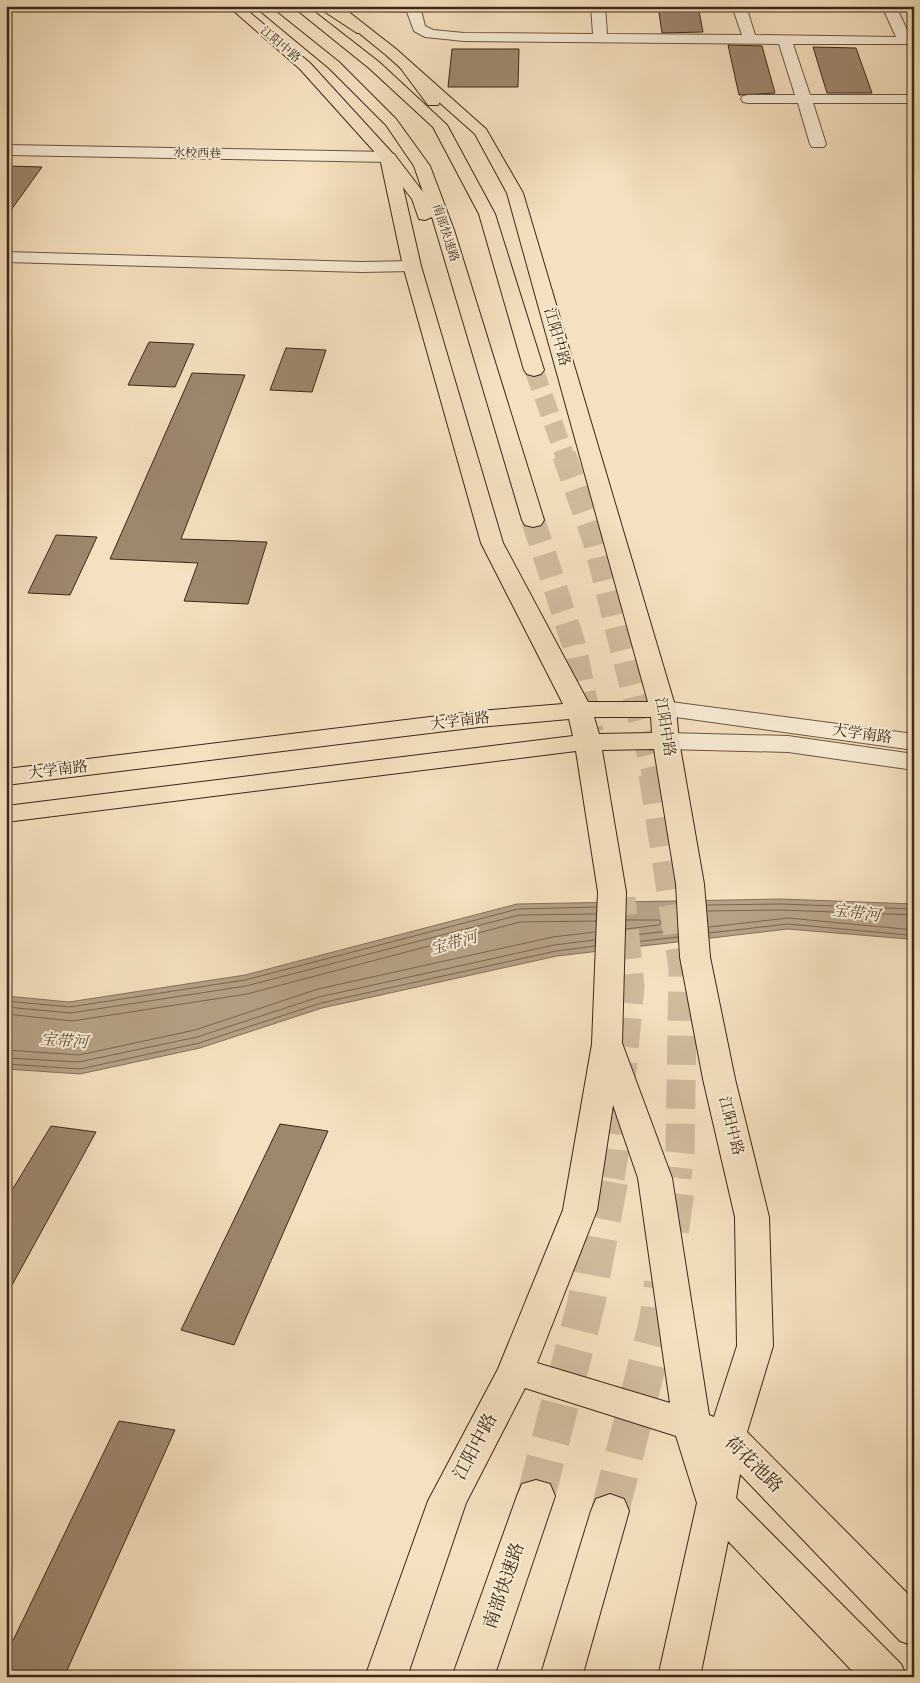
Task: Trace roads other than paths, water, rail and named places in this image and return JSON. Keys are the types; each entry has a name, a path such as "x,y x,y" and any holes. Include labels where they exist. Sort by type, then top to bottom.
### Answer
{"main road":[{"name":"江阳中路","path":"234,6 305,66 348,110 388,157 412,266 492,543 579,710 588,742 612,892 607,1044 580,1210 516,1371 447,1501 386,1677"},
{"path":"240,6 305,66"},
{"name":"南部快速路","path":"260,6 334,65 391,122 422,166 445,230 533,520"},
{"path":"298,6 374,65 439,125 487,214"},
{"path":"322,6 362,30"},
{"name":"江阳中路","path":"332,6 406,66 481,132 514,193 663,709 666,741 690,884 695,957 719,1079 752,1217 755,1346 710,1430"},
{"path":"406,66 446,120 484,182 487,214 534,370"},
{"path":"388,157 420,199 459,317 483,353"},
{"name":"大学南路","path":"6,777 469,720 579,710 663,709"},
{"name":"大学南路","path":"6,814 588,742 666,741"},
{"name":"江阳中路","path":"607,1044 655,1178 710,1430 716,1502 679,1677"},
{"name":"荷花池路","path":"516,1371 710,1430 914,1628"},
{"name":"南部快速路","path":"474,1677 536,1496"},
{"path":"716,1502 886,1677"},
{"path":"560,1677 610,1511"}],"street":[{"path":"349,6 413,7 419,28 430,34 464,37 905,41"},
{"path":"598,6 600,39"},
{"path":"740,6 750,40"},
{"path":"889,6 911,55"},
{"path":"785,40 818,144"},
{"path":"748,99 914,100"},
{"name":"水校西巷","path":"6,150 388,157"},
{"path":"6,257 362,267 412,266"},
{"name":"大学南路","path":"663,709 914,742"},
{"name":"大学南路","path":"666,741 788,744 914,762"}],"water":[{"name":"宝带河","path":"781,899 914,904 914,945 908,939 788,929 557,956 322,1008 200,1048 80,1074 6,1069 6,996 69,1002 245,975 517,904"}],"tunnel":[{"path":"534,370 565,456"},
{"path":"564,455 595,542 654,775"},
{"path":"533,520 574,645 592,732"},
{"path":"653,774 683,968 680,1149 677,1178"},
{"path":"610,1178 630,987 621,898"},
{"path":"536,1496 586,1304 610,1176"},
{"path":"670,1231 677,1176"},
{"path":"610,1511 658,1322 663,1283"}]}
